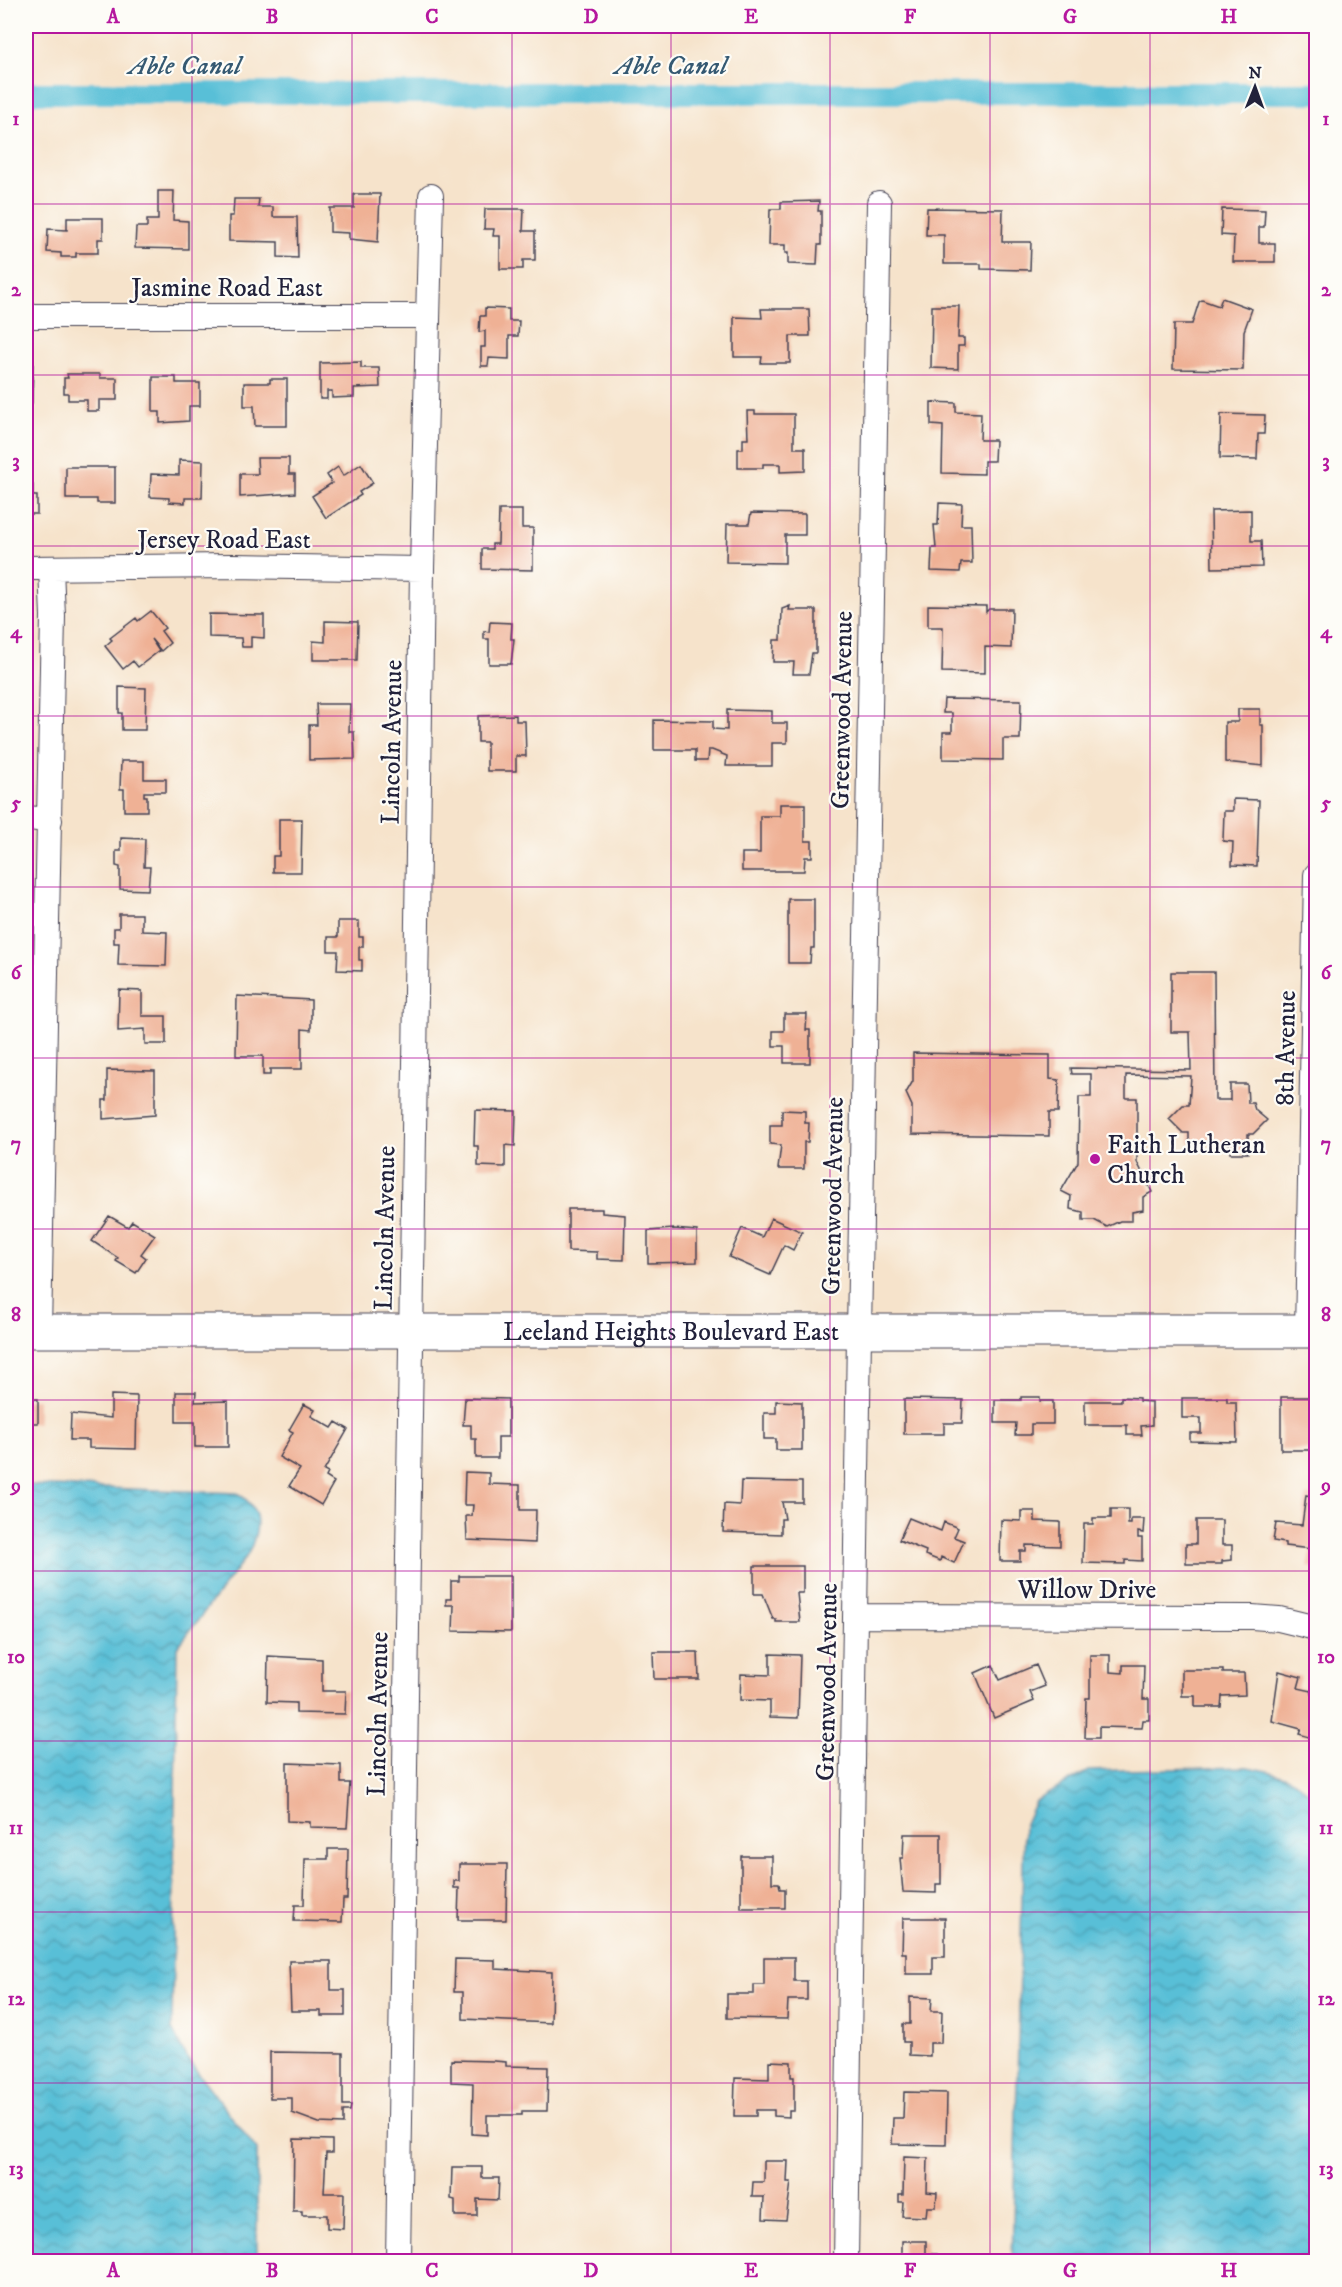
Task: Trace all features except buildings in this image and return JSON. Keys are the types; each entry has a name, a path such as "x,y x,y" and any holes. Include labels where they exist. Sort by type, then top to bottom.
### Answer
{"main road":[{"name":"Leeland Heights Boulevard East","path":"32,1331 1312,1331"}],"street":[{"name":"Lincoln Avenue","path":"398,2262 422,569 431,196"},
{"name":"Greenwood Avenue","path":"846,2262 859,1332 879,203"},
{"name":"Jasmine Road East","path":"26,316 428,316"},
{"name":"Jersey Road East","path":"26,568 232,566 422,569"},
{"path":"32,1331 35,1068 50,820 53,615 51,568"},
{"path":"26,818 50,820"},
{"name":"8th Avenue","path":"1312,1331 1317,875"},
{"name":"Willow Drive","path":"856,1616 1252,1617 1278,1619 1317,1628"}],"water":[{"path":"26,1485 237,1493 245,1499 255,1513 257,1528 248,1554 177,1648 172,2029 186,2057 257,2150 257,2261 26,2261"},
{"path":"1247,1767 1285,1776 1301,1785 1316,1800 1316,2261 1012,2261 1024,1826 1035,1801 1088,1771"}],"waterway":[{"name":"Able Canal","path":"26,93 1316,93"}],"place":[{"name":"Faith Lutheran Church","path":"1095,1159"}]}
